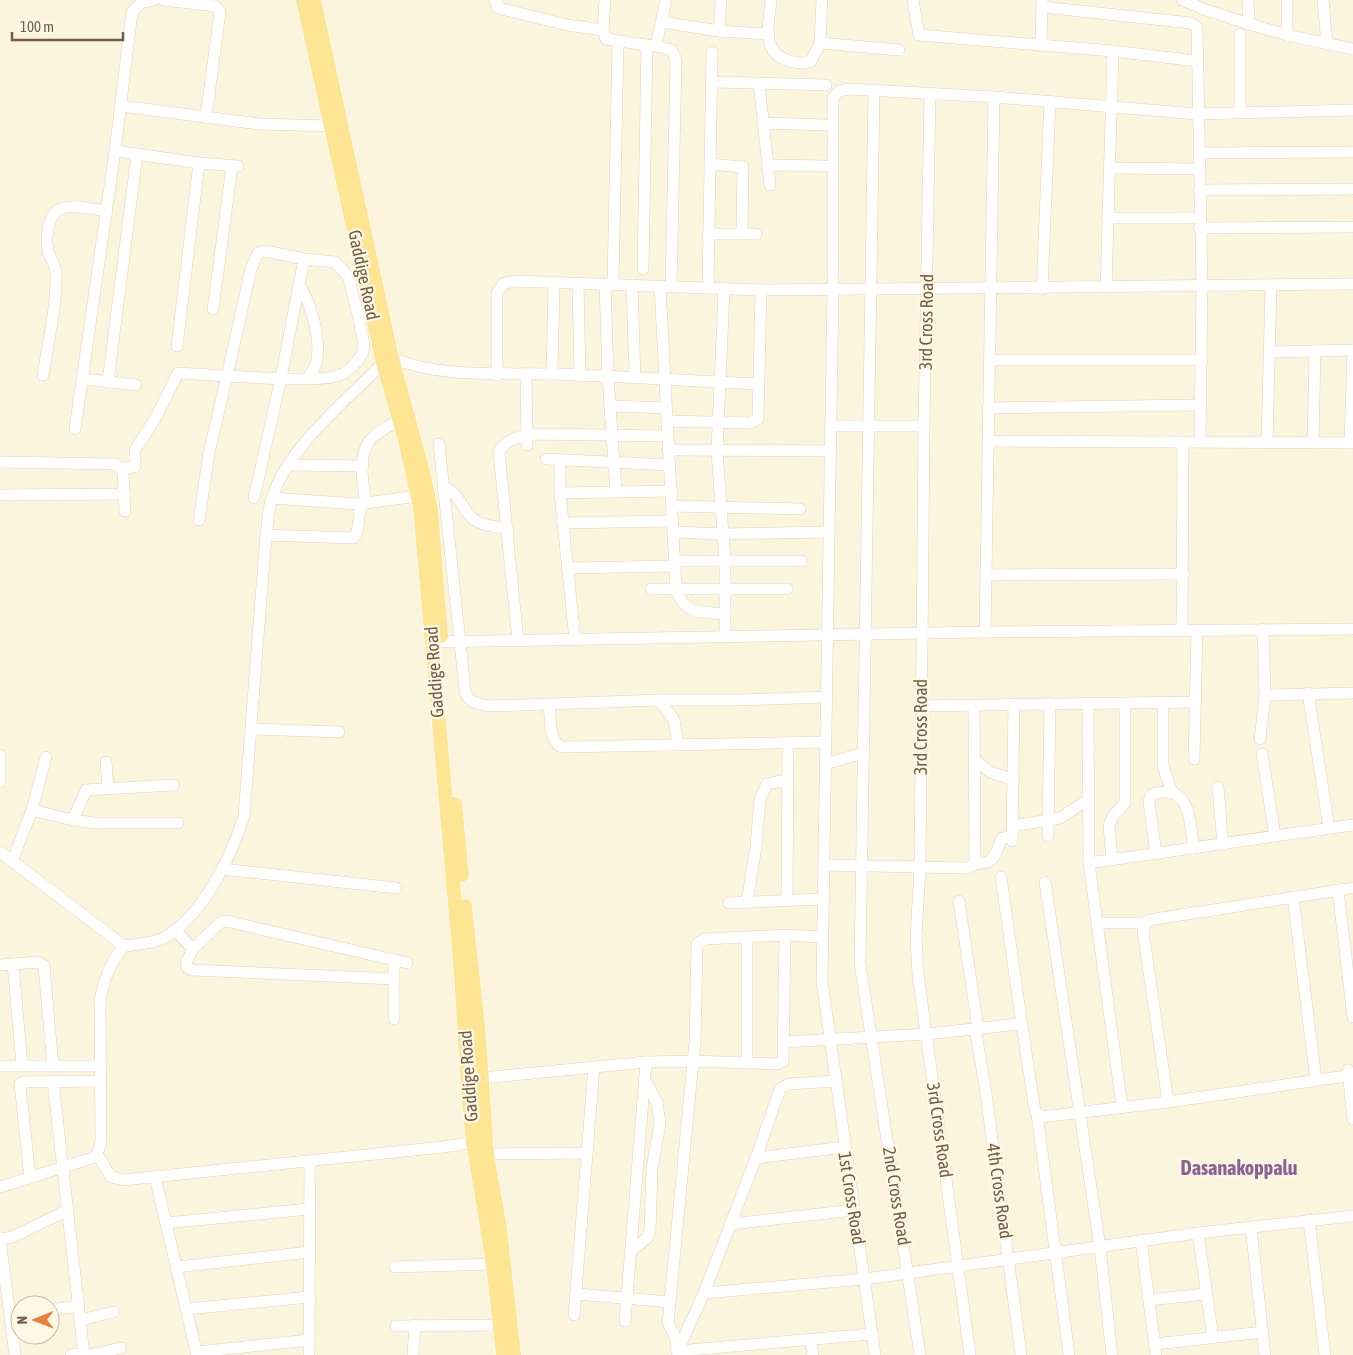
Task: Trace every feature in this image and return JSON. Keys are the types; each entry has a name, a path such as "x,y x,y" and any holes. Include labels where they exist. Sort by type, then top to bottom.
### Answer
{"main road":[{"name":"Gaddige Road","path":"303,0 369,300 414,434 431,509 437,642 468,1090 500,1229 514,1355"},
{"name":"Gaddige Road","path":"314,0 400,419 418,496 448,729 482,1078 482,1145 503,1355"}],"street":[{"path":"75,429 84,380 116,151 132,12 141,3 154,0"},
{"path":"164,0 215,6 220,12 206,117"},
{"path":"495,0 498,7 502,9 568,25 603,30"},
{"path":"605,0 603,30 606,39 652,45 672,50 676,61 665,286 664,379 672,491 676,589 680,601 687,608 725,614"},
{"path":"643,269 652,45 662,22 666,0"},
{"path":"719,30 721,0"},
{"path":"771,0 768,40 775,53 782,59 800,64 806,63 815,57 820,43 822,0"},
{"path":"913,0 919,35 1113,51 1197,61"},
{"path":"1182,0 1207,5 1249,24 1287,35 1353,49"},
{"path":"1248,0 1249,24"},
{"path":"1287,0 1287,35"},
{"path":"1323,0 1327,44"},
{"path":"1041,46 1042,3 1196,24"},
{"path":"1200,442 1202,285 1199,223 1196,24 1207,5"},
{"path":"662,22 767,34"},
{"path":"1240,34 1240,112"},
{"path":"616,492 612,406 608,377 609,284 618,42"},
{"path":"820,43 899,50"},
{"path":"1106,288 1113,51"},
{"path":"708,288 712,52"},
{"path":"712,82 826,85"},
{"path":"758,83 770,185"},
{"name":"1st Cross Road","path":"875,1355 844,1147 822,981 833,288 833,98 843,89 994,97 1197,114 1353,110"},
{"name":"2nd Cross Road","path":"874,91 860,964 909,1273 920,1355"},
{"name":"3rd Cross Road","path":"930,95 920,706 920,868 916,937 918,974 970,1355"},
{"path":"985,632 994,97"},
{"path":"1042,289 1050,101"},
{"path":"122,106 259,124 330,126"},
{"path":"763,123 825,125"},
{"path":"116,151 199,163 235,166 213,309"},
{"path":"1199,153 1353,152"},
{"path":"108,382 137,154"},
{"path":"177,346 199,163"},
{"path":"710,164 743,167 742,234"},
{"path":"768,165 825,166"},
{"path":"1109,168 1199,169"},
{"path":"1199,190 1353,189"},
{"path":"43,375 54,308 56,277 47,241 52,218 55,212 66,207 107,211"},
{"path":"1107,218 1199,223 1353,227"},
{"path":"708,234 756,234"},
{"path":"0,462 116,464 122,468 135,467 135,450 156,419 178,373 227,376 281,378 338,376 356,363 364,347 348,276 342,267 326,260 304,260 265,251 255,257 227,376 209,453 199,520"},
{"path":"254,498 281,378 304,260"},
{"path":"497,375 497,294 503,284 514,281 724,290 991,287 1042,289 1353,284"},
{"path":"552,374 554,284"},
{"path":"578,284 580,376"},
{"path":"632,285 635,378"},
{"path":"1267,443 1271,285"},
{"path":"300,286 305,294 315,329 318,351 315,368 308,378"},
{"path":"724,290 717,451 726,589 725,637"},
{"path":"667,421 750,424 756,421 759,415 757,384 761,290"},
{"path":"359,318 369,300"},
{"path":"988,441 1352,443 1353,350 1268,352"},
{"path":"1313,443 1315,351"},
{"path":"990,360 1202,360"},
{"path":"0,1187 92,1158 97,1154 100,1142 99,1025 104,980 111,961 124,946 154,942 175,930 201,903 222,869 237,839 244,816 266,535 272,498 288,465 299,449 388,361 415,366 497,375 552,374 757,384"},
{"path":"526,375 527,440"},
{"path":"84,380 136,385"},
{"path":"988,408 1201,404"},
{"path":"612,406 666,408"},
{"path":"266,535 353,538 357,533 363,503 362,483 366,449 372,439 400,419"},
{"path":"830,426 924,426"},
{"path":"518,641 499,452 507,442 527,440 613,435 668,436"},
{"path":"1182,629 1184,574 1183,442"},
{"path":"439,444 466,694 472,701 492,706 826,697"},
{"path":"668,450 830,451"},
{"path":"546,459 670,465"},
{"path":"560,460 560,493 575,640"},
{"path":"288,465 363,466"},
{"path":"122,468 125,511"},
{"path":"444,486 454,492 473,518 481,523 508,529"},
{"path":"560,493 672,491"},
{"path":"0,495 124,494"},
{"path":"272,498 363,503 418,496"},
{"path":"672,506 800,509"},
{"path":"563,523 673,526 722,534 828,532"},
{"path":"568,568 724,561 802,561"},
{"path":"986,574 1184,574"},
{"path":"651,590 787,589"},
{"path":"437,642 1182,629 1353,630"},
{"path":"1260,739 1265,694 1263,629"},
{"path":"1194,759 1197,630"},
{"path":"1308,693 1329,828"},
{"path":"1265,694 1353,693"},
{"path":"659,700 674,720 678,745"},
{"path":"920,706 1196,702"},
{"path":"1048,836 1050,703"},
{"path":"1163,703 1163,766 1172,792 1182,799 1186,806 1194,848"},
{"path":"549,704 553,739 557,745 562,747 826,742"},
{"path":"1012,835 1014,704"},
{"path":"1088,704 1089,863 1122,1104"},
{"path":"1112,860 1109,826 1113,816 1123,808 1125,803 1125,704"},
{"path":"974,705 975,864"},
{"path":"251,729 338,732"},
{"path":"787,900 788,743"},
{"path":"826,764 864,753"},
{"path":"1262,754 1276,836"},
{"path":"0,755 0,782"},
{"path":"12,861 32,810 46,757"},
{"path":"975,760 990,772 1014,780"},
{"path":"106,762 108,788"},
{"path":"747,902 756,847 760,800 767,784 788,780"},
{"path":"73,820 86,790 174,785"},
{"path":"1218,787 1223,844"},
{"path":"1156,854 1149,798 1153,793 1172,792"},
{"path":"824,865 966,868 975,864 988,863 993,859 1002,838 1047,820 1060,818 1089,799"},
{"path":"32,810 73,820 124,824 178,823"},
{"path":"1089,863 1353,825"},
{"path":"0,852 124,946"},
{"path":"222,869 396,888"},
{"path":"1001,877 1022,1026 1038,1115 1069,1355"},
{"path":"1045,882 1100,1247 1112,1355"},
{"path":"1097,924 1145,923 1149,920 1353,888"},
{"path":"1338,890 1353,1017"},
{"path":"1293,897 1316,1077"},
{"path":"729,903 823,899"},
{"name":"4th Cross Road","path":"959,901 1021,1355"},
{"path":"394,979 192,970 188,968 186,963 193,949 221,922 226,921 407,963"},
{"path":"1145,923 1144,931 1167,1099"},
{"path":"175,930 193,949"},
{"path":"482,1078 646,1062 780,1063 784,1059 785,936"},
{"path":"676,1353 676,1338 668,1324 696,1043 697,944 705,939 785,936 823,937"},
{"path":"747,937 747,1063"},
{"path":"394,960 394,1019"},
{"path":"0,964 38,962 44,966 53,1066"},
{"path":"13,964 22,1066"},
{"path":"784,1042 830,1041 927,1034 1019,1024 1022,1026"},
{"path":"625,1321 646,1062"},
{"path":"0,1066 100,1066"},
{"path":"574,1315 594,1067"},
{"path":"1038,1115 1350,1073 1353,1119"},
{"path":"631,1251 647,1238 650,1231 652,1168 660,1124 657,1102 645,1080"},
{"path":"53,1081 66,1212 85,1354"},
{"path":"30,1178 20,1086 23,1082 100,1081"},
{"path":"676,1353 704,1293 756,1158 780,1089 789,1084 836,1081"},
{"path":"97,1154 106,1172 116,1180 482,1145 587,1153"},
{"path":"756,1158 844,1147"},
{"path":"309,1355 310,1161"},
{"path":"155,1177 197,1353 309,1340"},
{"path":"166,1223 310,1209"},
{"path":"731,1224 854,1210"},
{"path":"10,1302 3,1284 0,1239 12,1237 66,1212"},
{"path":"704,1293 865,1279 1198,1232 1353,1216"},
{"path":"1309,1220 1325,1355"},
{"path":"1251,1227 1266,1355"},
{"path":"1198,1232 1205,1294 1213,1338"},
{"path":"1141,1240 1155,1349 1213,1338 1263,1332"},
{"path":"176,1267 309,1252"},
{"path":"395,1266 493,1264"},
{"path":"576,1294 670,1302"},
{"path":"1149,1300 1205,1294"},
{"path":"187,1309 309,1297"},
{"path":"60,1309 79,1306"},
{"path":"80,1320 114,1312"},
{"path":"413,1355 415,1325"},
{"path":"396,1326 499,1325"},
{"path":"676,1353 872,1334"},
{"path":"810,1340 813,1355"},
{"path":"71,1355 121,1348"}],"district":[{"name":"Dasanakoppalu","path":"1239,1167"}]}
